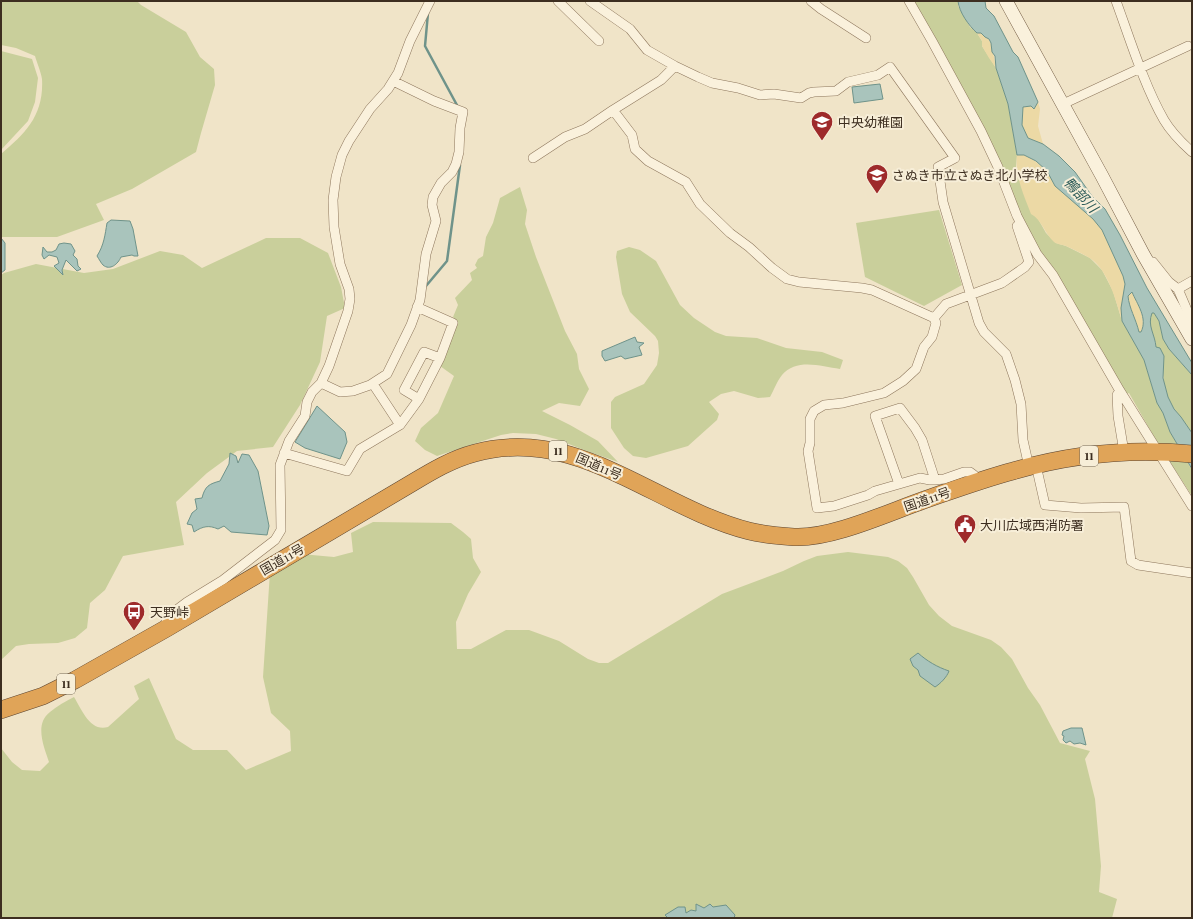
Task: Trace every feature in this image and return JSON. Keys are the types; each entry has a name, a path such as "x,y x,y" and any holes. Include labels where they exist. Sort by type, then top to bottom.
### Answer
{"highway":[{"name":"国道11号","path":"1,710 43,696 62,686 168,628 450,461 475,452 519,447 543,448 570,454 597,464 709,517 748,531 797,537 821,534 846,528 978,482 1033,466 1100,454 1124,452 1161,451 1192,454"}],"street":[{"path":"168,628 166,622 167,618 171,614 187,602 223,580 275,540 281,530 280,465 289,441 305,416 307,402 312,392 321,383 332,359 348,311 350,299 349,289 340,264 334,227 333,200 336,176 342,155 349,141 370,109 393,82 398,73 410,41 430,1"},
{"path":"558,1 599,41"},
{"path":"590,1 630,29 647,50 712,83 738,88 760,95 774,94 801,98 814,92 836,92 848,82 878,75 890,67 955,158 938,167 943,202 979,323 984,332 1006,354 1015,380 1021,404 1022,440 1033,466 1045,505 1081,508 1124,507 1131,561 1138,565 1192,573"},
{"path":"811,1 866,38"},
{"path":"909,1 981,131 998,167 1017,216 1037,254 1053,276 1120,391 1161,451 1192,506"},
{"path":"1006,1 1143,254 1192,339"},
{"path":"1116,1 1140,67 1164,121 1192,152"},
{"path":"1062,104 1188,46"},
{"path":"534,158 565,137 585,128 661,80 676,66"},
{"path":"321,383 340,392 353,391 373,384 387,374 411,325 420,300 426,254 436,221 432,205 433,197 441,183 452,172 459,152 460,128 463,112 434,101 393,82"},
{"path":"613,110 632,135 635,149 648,161 686,182 700,204 730,233 787,279 799,282 872,290 934,318 936,323 932,337 924,346 916,369 903,381 884,393 844,403 824,405 814,411 810,418 810,443 808,451 817,508 834,506 868,495 875,491 920,478 930,480 944,479 964,472 970,472 974,475 978,482"},
{"path":"934,318 946,304 1002,282 1025,267 1029,262 1017,226 1017,216"},
{"path":"1143,254 1149,257 1169,282 1178,288 1192,322"},
{"path":"1178,288 1192,281"},
{"path":"284,453 347,471 360,449 400,425 419,399 440,358 453,323 417,307"},
{"path":"419,399 404,390 424,352 440,358"},
{"path":"373,384 400,425"},
{"path":"1120,391 1117,395 1118,416 1124,452"},
{"path":"899,484 875,416 900,408 922,440 935,480"}],"green space":[{"path":"1,1 137,1 141,5 186,32 200,57 214,69 215,85 196,152 132,189 96,204 104,220 57,237 1,237 1,154 25,131 32,122 40,103 42,79 35,56 16,48 1,45"},
{"path":"913,1 958,1 958,6 970,27 977,33 982,41 982,46 996,68 1008,104 1017,155 1016,167 1037,217 1046,233 1056,243 1066,246 1090,258 1102,270 1113,291 1122,321 1144,360 1157,403 1163,413 1170,432 1192,470 1192,496 1157,442 1129,393 1126,394 1040,254"},
{"path":"1,51 32,59 38,78 35,102 28,121 1,150"},
{"path":"520,187 527,210 525,224 536,257 565,331 577,354 579,369 589,389 580,406 559,403 542,411 598,441 618,462 556,439 536,434 513,433 501,435 437,456 425,450 415,441 421,428 438,413 454,376 440,366 458,323 453,317 458,305 455,298 472,280 470,273 477,268 475,265 478,259 483,256 486,237 493,223 500,198"},
{"path":"939,210 962,285 924,306 865,277 856,223"},
{"path":"266,238 300,238 328,253 341,287 345,308 327,316 320,362 300,405 273,447 237,451 207,473 176,502 184,545 123,556 105,590 90,603 87,628 75,638 58,643 16,646 1,660 1,275 36,264 84,273 113,269 160,251 183,255 202,268"},
{"path":"629,247 640,250 656,261 680,305 694,318 715,332 726,336 757,338 786,348 822,352 843,360 840,369 809,364 794,366 782,375 770,397 758,398 734,391 721,394 709,402 719,414 717,420 688,446 646,458 633,456 624,448 611,428 611,402 615,397 644,384 657,365 659,353 658,341 655,336 630,312 622,294 616,257 617,251"},
{"path":"1152,313 1154,313 1159,321 1163,339 1169,349 1192,375 1192,433 1168,398 1163,377 1164,356 1156,347 1150,328"},
{"path":"373,522 451,523 471,539 473,558 481,572 468,594 456,622 457,649 471,649 506,630 529,630 559,641 588,659 599,663 608,663 722,594 783,571 817,556 848,552 888,557 898,561 907,568 929,605 939,616 952,626 991,640 1001,647 1012,659 1028,688 1040,705 1060,743 1090,751 1085,759 1095,799 1101,866 1099,892 1117,899 1112,918 1,918 1,748 12,762 22,770 40,771 49,762 43,743 41,729 45,717 50,712 74,697 91,723 102,728 108,727 139,699 134,686 149,678 176,739 193,750 227,750 246,770 291,751 290,731 271,713 263,677 270,572 301,554 334,557 353,552 351,533"}],"sand":[{"path":"980,32 989,41 996,68 982,46 982,41 977,33"},
{"path":"1038,102 1040,109 1038,126 1043,144 1028,138 1022,125 1023,107 1031,106 1034,108"},
{"path":"1017,155 1024,155 1035,161 1047,171 1055,186 1094,219 1102,230 1123,276 1125,284 1121,308 1122,321 1110,286 1101,269 1088,257 1069,247 1054,242 1041,223 1031,214 1018,178"},
{"path":"1132,292 1142,316 1143,327 1141,332 1139,332 1131,309 1128,295"}],"water":[{"name":"鴨部川","path":"958,1 985,1 986,8 994,16 1013,52 1018,57 1038,102 1034,109 1031,106 1023,107 1022,125 1028,138 1043,144 1059,156 1075,172 1092,196 1105,209 1147,288 1192,363 1192,375 1169,349 1163,339 1159,321 1154,313 1152,313 1150,322 1156,347 1160,348 1164,356 1163,378 1168,397 1174,409 1192,433 1192,469 1170,432 1163,413 1157,403 1144,360 1122,321 1121,308 1125,284 1123,276 1102,230 1093,219 1055,186 1047,171 1036,161 1024,155 1017,155 1008,104 996,68 995,56 992,52 991,43 989,39 981,33 977,33 971,27 962,14","holes":["1132,292 1143,316 1143,327 1141,332 1139,332 1130,305 1128,296"]},
{"path":"880,84 883,99 854,103 852,87"},
{"path":"111,220 130,221 138,256 132,255 121,257 114,266 106,267 97,256 103,244 107,223"},
{"path":"1,238 5,243 5,270 1,273"},
{"path":"59,244 71,244 75,251 73,255 77,259 78,266 81,269 77,271 66,260 62,270 63,275 54,266 59,263 57,257 49,255 44,259 42,255 43,247 47,252 52,252 56,250"},
{"path":"635,337 637,342 644,343 639,347 642,355 625,359 621,356 605,361 602,356 602,351"},
{"path":"317,406 345,432 347,442 340,459 305,448 295,442"},
{"path":"230,453 236,456 238,463 242,454 249,455 258,471 269,526 267,535 231,532 224,526 218,529 212,527 200,528 194,532 192,525 187,524 192,513 197,509 195,499 202,498 208,486 220,481 229,464"},
{"path":"918,653 932,664 949,671 947,676 935,687 920,676 918,670 913,666 910,659"},
{"path":"1071,728 1082,728 1086,745 1080,743 1074,744 1070,741 1066,743 1063,740 1063,731"},
{"path":"696,904 704,908 710,904 713,907 726,905 735,915 734,918 668,918 665,915 678,907 685,907 686,913 691,910 696,911"}],"waterway":[{"path":"428,13 425,46 458,107"},
{"path":"426,286 447,261 460,165"}],"place":[{"name":"中央幼稚園","path":"822,142"},
{"name":"さぬき市立さぬき北小学校","path":"877,194"},
{"name":"大川広域西消防署","path":"965,544"},
{"name":"天野峠","path":"134,632"}]}
